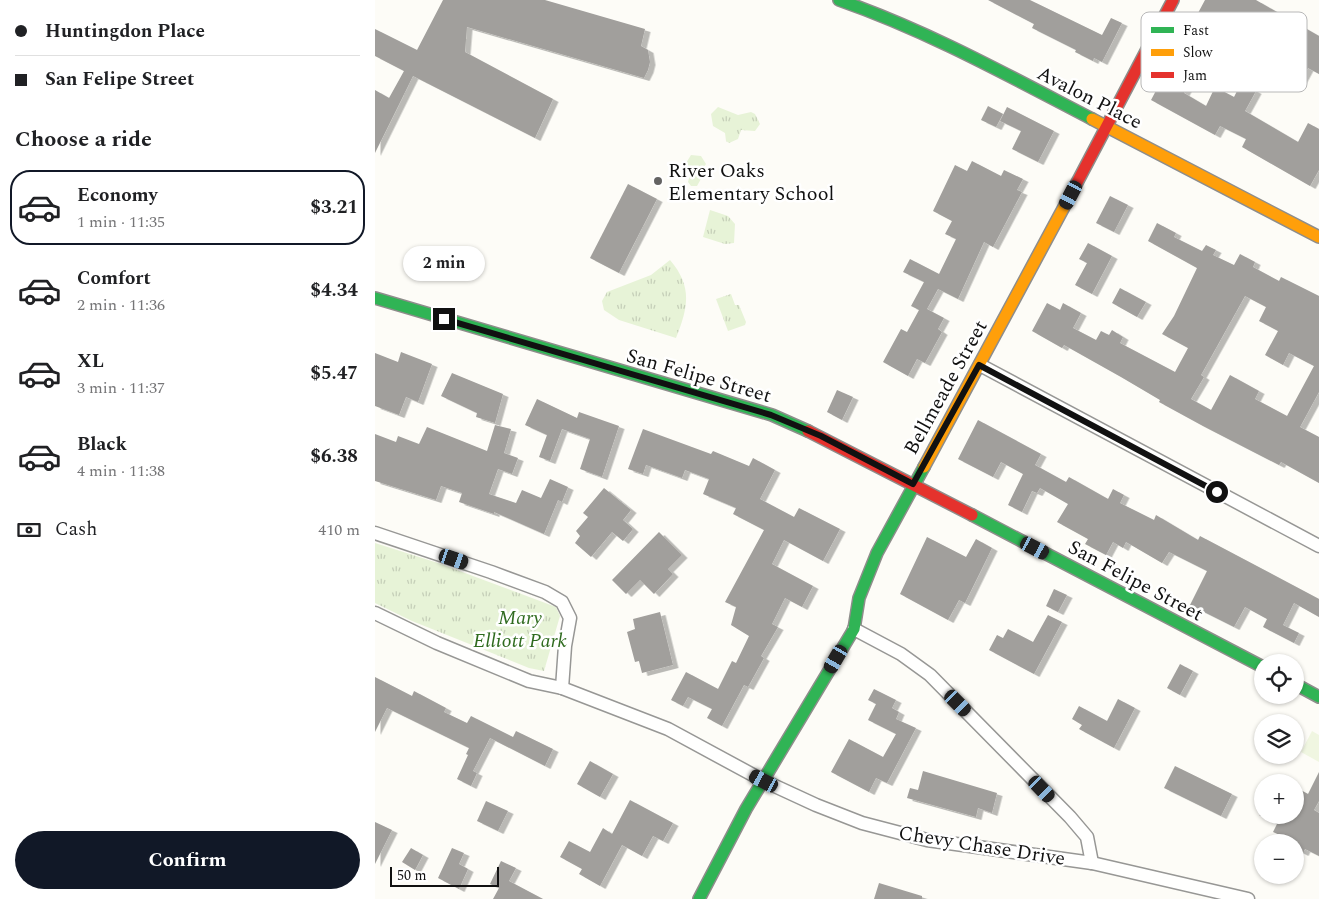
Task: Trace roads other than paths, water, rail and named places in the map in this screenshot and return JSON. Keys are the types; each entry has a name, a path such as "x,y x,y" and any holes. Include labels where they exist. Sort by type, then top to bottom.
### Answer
{"street":[{"name":"Avalon Place","path":"839,0 890,18 946,43 1319,237"},
{"name":"Bellmeade Street","path":"1167,12 1173,0"},
{"name":"Bellmeade Street","path":"699,899 746,809 854,629 859,598 877,553 1108,127 1141,63"},
{"name":"San Felipe Street","path":"375,298 771,415 821,436 1254,662"},
{"path":"979,365 1319,546"},
{"path":"375,533 491,572 545,592 562,602 570,618 565,646 562,688"},
{"name":"Chevy Chase Drive","path":"375,613 437,643 529,681 562,688 668,729 764,781 815,805 862,823 927,840 1092,863 1248,899"},
{"path":"854,629 901,654 930,675 1070,817 1087,837 1092,863"},
{"path":"1304,688 1319,696"}],"place":[{"name":"River Oaks Elementary School","path":"658,181"}],"park label":[{"name":"Mary Elliott Park","path":"520,628"}]}
